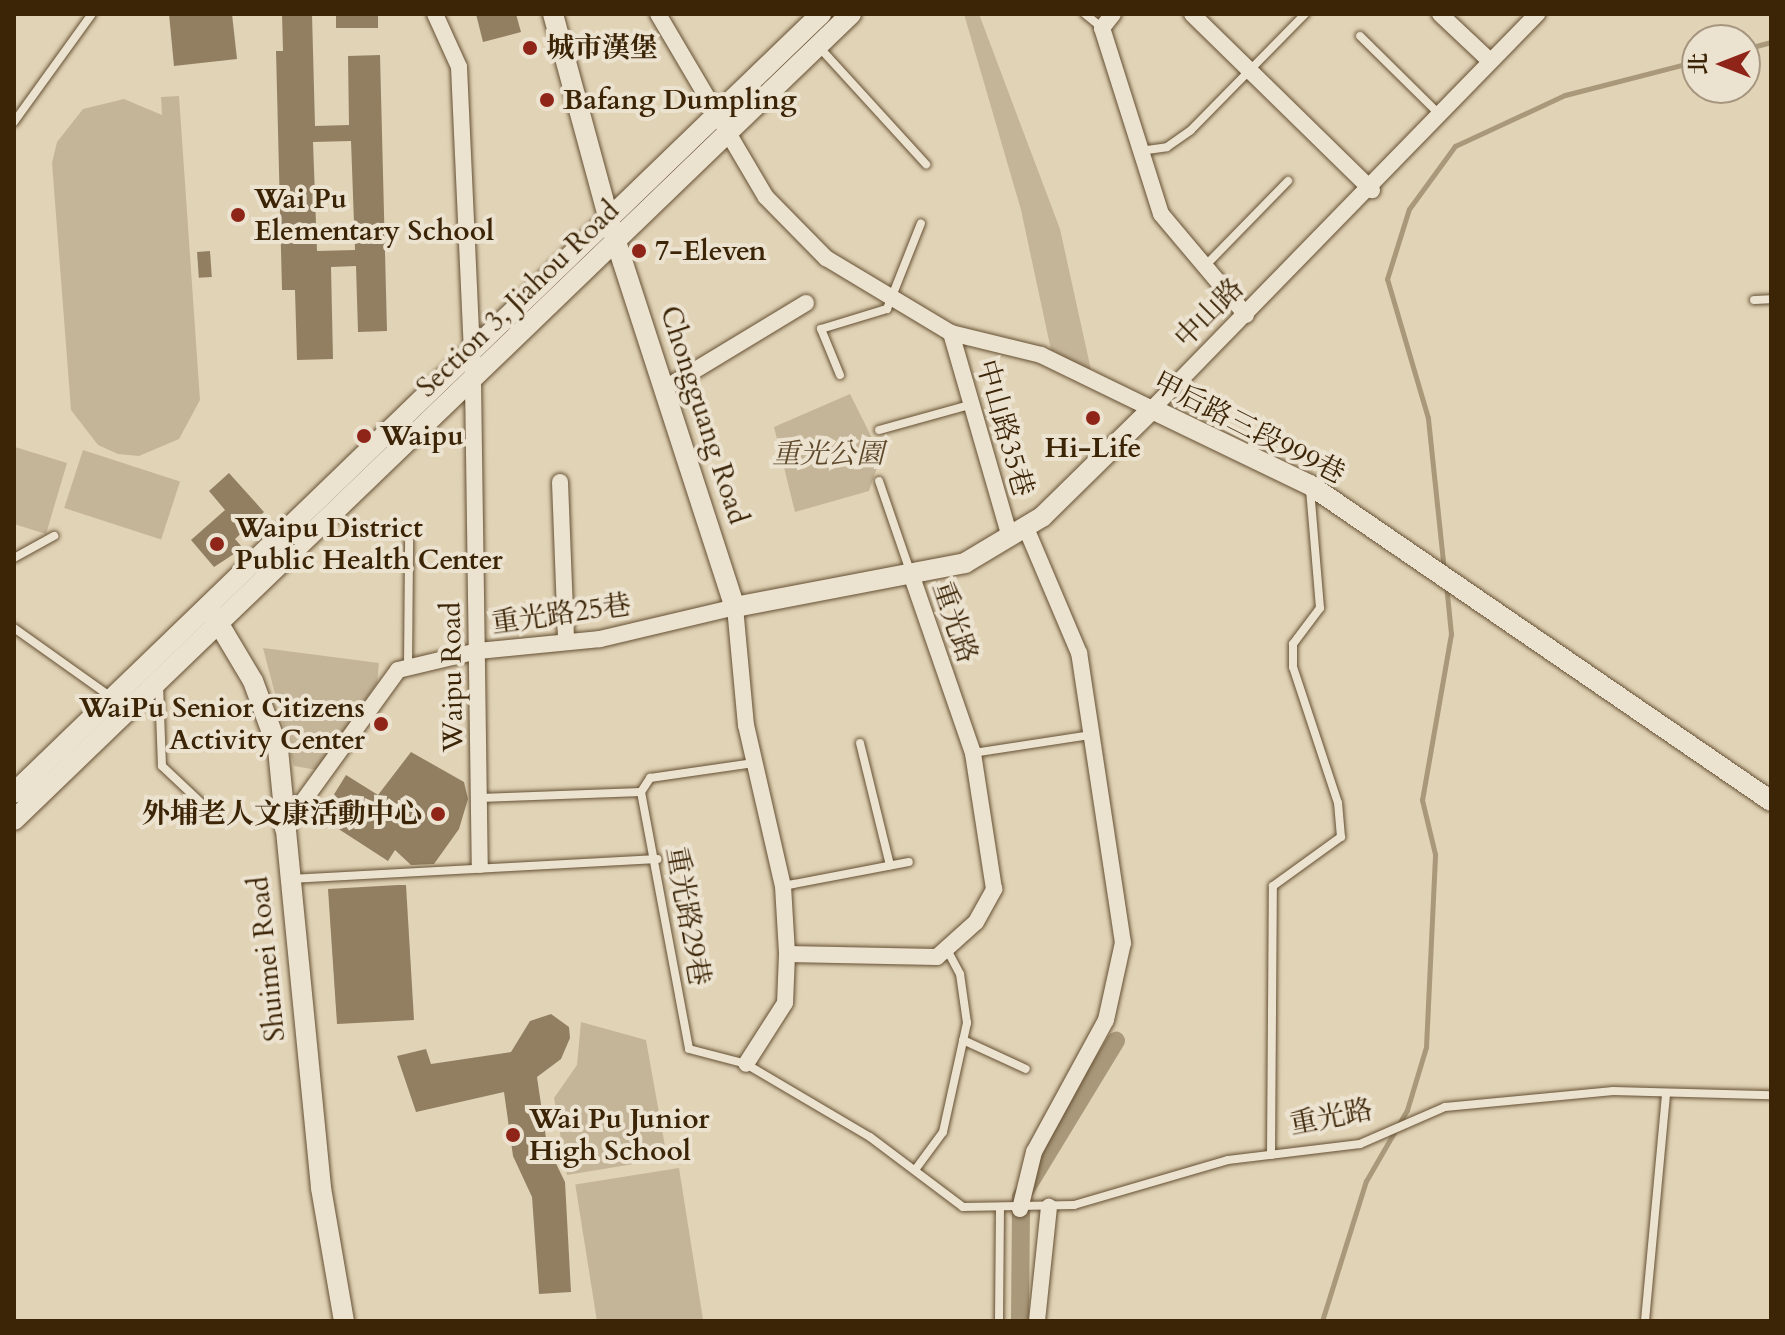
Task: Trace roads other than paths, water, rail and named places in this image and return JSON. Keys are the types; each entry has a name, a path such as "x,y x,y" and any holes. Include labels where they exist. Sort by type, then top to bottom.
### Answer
{"street":[{"name":"Waipu Road","path":"435,14 459,67 473,381 480,865"},
{"name":"Chongguang Road","path":"556,14 609,220 621,240 664,389 735,607"},
{"name":"甲后路三段999巷","path":"658,14 713,116 766,197 826,258 892,302 951,333 1041,355 1310,485 1771,801"},
{"name":"Section 3, Jiahou Road","path":"14,820 727,135 810,38 821,14"},
{"name":"Section 3, Jiahou Road","path":"14,793 471,345 609,220 713,116 810,38 851,14"},
{"path":"1113,14 1102,28 1161,214 1246,315"},
{"path":"1192,14 1372,190"},
{"path":"1440,14 1489,60"},
{"name":"中山路","path":"735,607 912,577 965,563 1018,533 1152,409 1372,190 1489,60 1537,14"},
{"path":"664,389 806,303"},
{"name":"中山路35巷","path":"951,333 970,405 1018,533 1079,653 1096,735 1123,943 1106,1020 1034,1152 1020,1209"},
{"path":"560,482 566,641"},
{"name":"重光路","path":"912,577 973,753 994,889 948,951"},
{"name":"Shuimei Road","path":"205,606 220,622 253,681 278,749 286,880 294,903 321,1188 344,1321"},
{"path":"735,607 754,763 783,886 787,954 785,1003 746,1064"},
{"name":"重光路25巷","path":"283,829 398,670 478,651 566,641 735,607"},
{"path":"787,954 948,951"},
{"path":"1037,1321 1049,1207"}],"lane":[{"path":"14,122 92,14"},
{"path":"1085,14 1102,28"},
{"path":"1139,151 1167,147 1191,130 1305,14"},
{"path":"1360,36 1440,115"},
{"path":"810,38 926,164"},
{"path":"1205,266 1288,181"},
{"path":"840,375 821,329 892,302 921,223"},
{"path":"1754,300 1771,299"},
{"path":"879,430 970,405"},
{"path":"879,481 912,577"},
{"path":"1271,1155 1273,886 1341,837 1338,803 1293,667 1293,644 1320,608 1310,485"},
{"path":"14,558 54,536"},
{"path":"408,668 409,541"},
{"path":"14,628 112,697"},
{"path":"159,680 162,766 213,814"},
{"path":"973,753 1096,735"},
{"path":"860,743 890,865"},
{"path":"480,798 641,792 650,778 754,763"},
{"name":"重光路29巷","path":"641,792 657,859 689,1049"},
{"path":"286,880 480,865 657,859"},
{"path":"783,886 909,862"},
{"path":"915,1170 943,1132 963,1040 960,974 948,951"},
{"path":"963,1040 1026,1069"},
{"name":"重光路","path":"689,1049 746,1064 915,1170 963,1207 1049,1207 1271,1155 1360,1144 1445,1107 1613,1091 1771,1095"},
{"path":"1645,1321 1666,1093"},
{"path":"999,1321 1000,1208"}],"waterway":[{"path":"1761,45 1771,42"},
{"path":"1444,571 1428,418 1387,279 1409,209 1455,146 1565,95 1681,65"},
{"path":"1322,1321 1366,1181 1407,1110 1426,1047 1435,854 1422,800 1451,634 1446,584"},
{"path":"1020,1321 1021,1197 1116,1041"}],"place":[{"name":"城市漢堡","path":"530,48"},
{"name":"Bafang Dumpling","path":"547,100"},
{"name":"Wai Pu Elementary School","path":"238,215"},
{"name":"7-Eleven","path":"639,251"},
{"name":"Hi-Life","path":"1093,418"},
{"name":"Waipu","path":"364,436"},
{"name":"Waipu District Public Health Center","path":"217,544"},
{"name":"WaiPu Senior Citizens Activity Center","path":"381,724"},
{"name":"外埔老人文康活動中心","path":"438,814"},
{"name":"Wai Pu Junior High School","path":"513,1135"}],"park label":[{"name":"重光公園","path":"828,454"}]}
